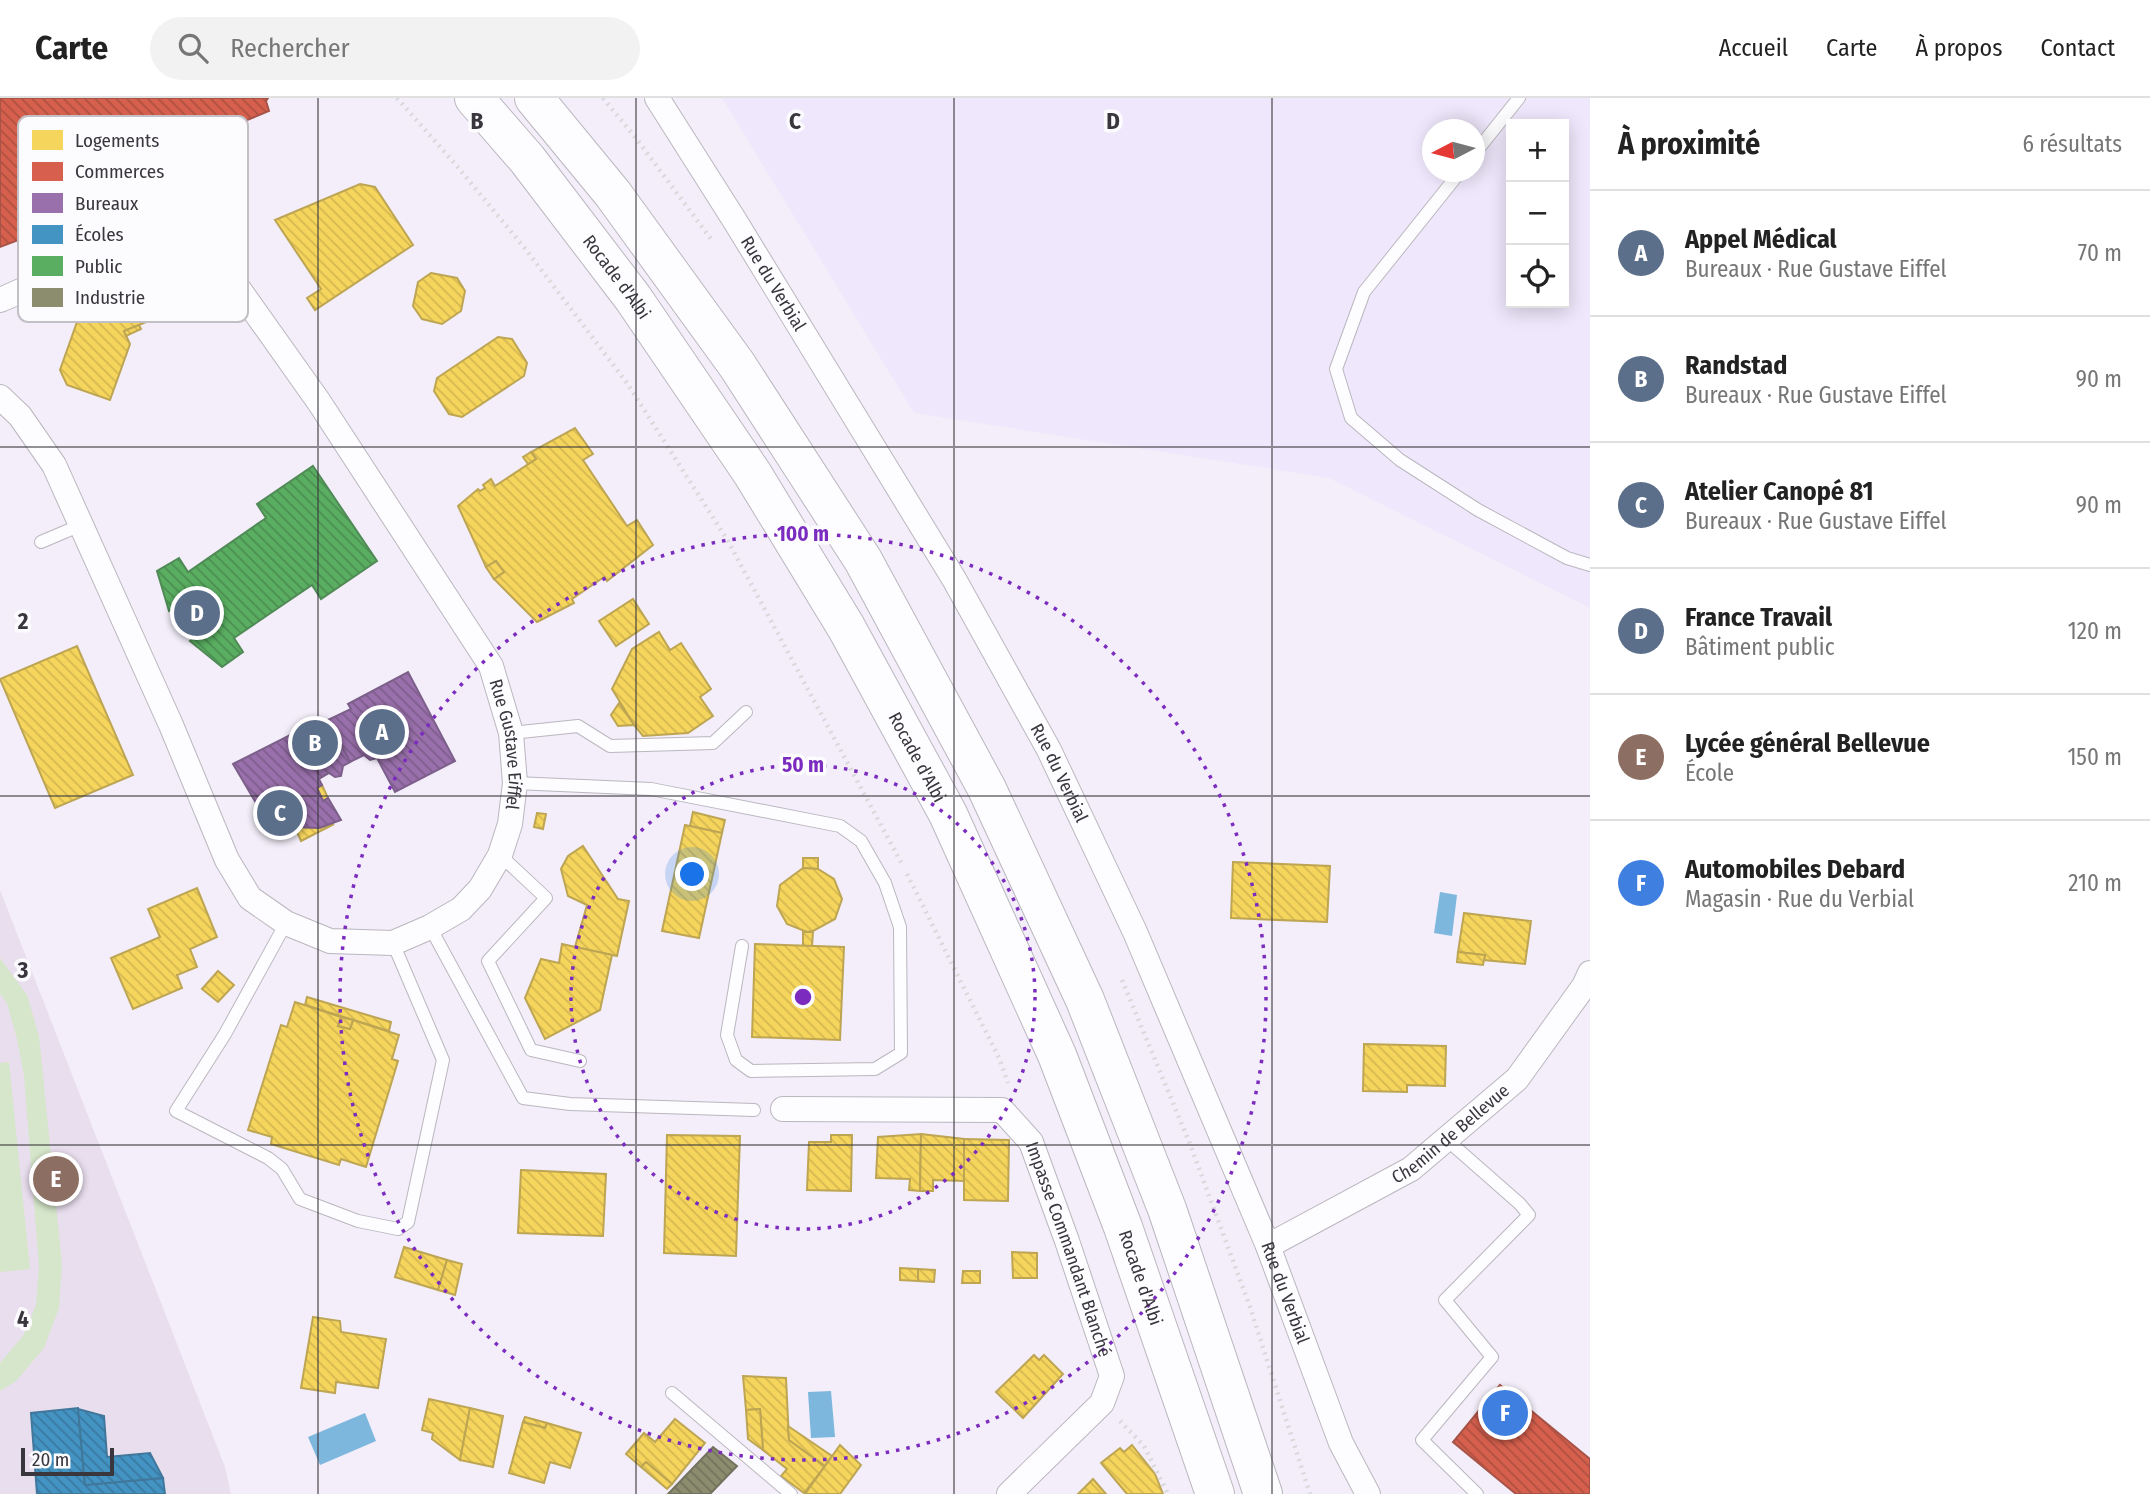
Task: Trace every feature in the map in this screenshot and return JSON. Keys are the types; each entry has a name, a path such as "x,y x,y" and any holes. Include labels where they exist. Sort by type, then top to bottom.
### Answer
{"highway":[{"name":"Rocade d'Albi","path":"474,98 527,159 633,298 751,473 846,627 948,814 1057,1055 1123,1227 1215,1494"},
{"path":"534,98 613,194 737,365 863,560 987,789 1100,1037 1167,1209 1263,1494"}],"street":[{"name":"Rue du Verbial","path":"657,98 735,220 954,579 1049,750 1135,932 1268,1246 1341,1443 1368,1494"},
{"name":"Rue Gustave Eiffel","path":"0,300 18,292"},
{"name":"Rue Gustave Eiffel","path":"0,397 20,416 54,465 171,725 227,860 250,898 286,923 330,940 393,943 430,927 461,909 480,889 500,855 510,824 515,783 511,733 491,666 319,402 248,302"},
{"name":"Chemin de Bellevue","path":"1268,1246 1411,1169 1517,1079 1588,982"},
{"name":"Impasse Commandant Blanché","path":"783,1109 1002,1110 1031,1142 1067,1241 1112,1376 1102,1403"},
{"path":"1009,1494 1102,1403"}],"lane":[{"path":"1485,140 1519,98"},
{"path":"1452,182 1364,292 1336,369 1352,418 1400,460 1478,510 1567,558 1590,565"},
{"path":"41,542 81,526"},
{"path":"511,733 578,726 610,746 713,743 746,712"},
{"path":"515,783 651,789 840,826 861,841 885,883 900,927 901,1053 875,1069 751,1071 736,1060 727,1035 742,946"},
{"path":"500,855 546,898 488,961 530,1051 580,1061"},
{"path":"286,923 225,1034 176,1111 268,1158 282,1169 300,1199 358,1221 398,1229 408,1222 443,1060 393,943"},
{"path":"430,927 523,1098 570,1104 754,1110"},
{"path":"1446,1139 1521,1204 1529,1215 1445,1300 1492,1357 1422,1440 1476,1494"},
{"path":"672,1393 791,1494"}],"path":[{"path":"397,98 456,164 527,251 627,383 728,541 895,849 999,1058 1022,1132"},
{"path":"1102,1403 1144,1446 1168,1494"}],"shaded area":[{"path":"722,98 1590,98 1590,608 1329,478 914,413"},
{"path":"0,890 225,1467 231,1494 0,1494"}],"green space":[{"path":"0,958 27,995 39,1036 62,1265 59,1308 44,1348 16,1381 0,1391 0,1363 23,1336 36,1305 39,1267 24,1076 7,1003 0,994"},
{"path":"9,1062 30,1269 0,1272 0,1063"}],"water":[{"path":"1440,892 1457,895 1452,936 1434,933"},
{"path":"831,1391 835,1437 811,1438 808,1392"},
{"path":"365,1413 376,1441 320,1465 308,1437"}],"building: Logements":[{"path":"360,184 375,187 413,245 315,310 307,298 321,289 275,220"},
{"path":"431,273 457,278 465,291 461,311 442,324 422,319 413,306 418,282"},
{"path":"77,322 146,322 124,331 130,344 110,400 67,385 60,370"},
{"path":"139,325 141,329 126,336 124,331"},
{"path":"498,337 512,339 527,363 524,376 462,417 449,414 434,391 437,378"},
{"path":"575,428 593,454 583,460 627,526 637,520 653,545 607,581 604,577 572,599 574,603 537,622 494,579 504,572 496,561 486,567 458,506 478,489 480,491 485,488 483,485 491,479 495,486 536,459 531,452"},
{"path":"531,452 536,459 528,464 523,457"},
{"path":"496,561 504,572 494,579 486,567"},
{"path":"633,599 649,624 616,646 599,621"},
{"path":"659,632 670,650 681,643 711,689 700,697 713,716 688,733 643,736 612,689 632,649"},
{"path":"77,646 133,775 55,808 0,679"},
{"path":"619,703 634,725 618,726 611,715"},
{"path":"322,785 328,798 323,801 317,788"},
{"path":"693,812 725,820 722,833 690,826"},
{"path":"537,813 546,814 543,829 534,827"},
{"path":"334,824 301,841 295,827 319,828"},
{"path":"685,825 722,833 699,938 662,931"},
{"path":"583,846 618,899 629,901 617,956 575,947 587,905 568,896 561,869 568,856"},
{"path":"803,858 818,858 818,869 803,868"},
{"path":"1233,862 1330,866 1327,922 1231,918"},
{"path":"803,868 818,869 834,879 842,899 835,919 807,932 787,924 777,906 780,885"},
{"path":"197,888 217,937 190,949 197,967 177,975 182,988 133,1009 111,958 160,937 148,909"},
{"path":"1464,913 1531,921 1525,964 1484,960 1485,955 1458,952"},
{"path":"803,932 813,932 812,946 803,946"},
{"path":"562,944 612,955 600,1010 545,1039 525,998 541,959 559,963"},
{"path":"755,944 844,947 840,1040 752,1037"},
{"path":"1458,952 1485,955 1483,965 1457,962"},
{"path":"218,971 234,985 218,1002 202,989"},
{"path":"307,997 391,1022 389,1031 305,1005"},
{"path":"295,1002 341,1017 338,1026 350,1029 353,1020 399,1035 392,1059 398,1061 366,1167 341,1159 339,1165 271,1144 272,1137 248,1130 281,1025 287,1027"},
{"path":"341,1017 353,1020 350,1029 338,1026"},
{"path":"1364,1044 1446,1046 1445,1086 1407,1085 1407,1092 1363,1091"},
{"path":"921,1134 920,1191 909,1190 910,1179 876,1178 878,1137"},
{"path":"921,1134 964,1139 964,1181 933,1180 933,1191 920,1191"},
{"path":"667,1135 740,1136 736,1256 664,1253"},
{"path":"831,1135 852,1135 851,1191 807,1190 809,1142 831,1142"},
{"path":"964,1139 1009,1140 1008,1201 964,1200"},
{"path":"521,1170 606,1174 603,1236 518,1233"},
{"path":"404,1247 447,1260 438,1290 395,1277"},
{"path":"1012,1252 1037,1253 1037,1278 1013,1278"},
{"path":"447,1260 462,1264 455,1295 438,1290"},
{"path":"900,1268 918,1269 918,1281 900,1280"},
{"path":"918,1269 935,1270 934,1282 918,1281"},
{"path":"963,1271 980,1271 980,1283 962,1283"},
{"path":"313,1317 340,1321 341,1332 386,1339 378,1388 336,1382 335,1393 301,1388"},
{"path":"1034,1355 1039,1360 1044,1355 1063,1374 1023,1418 996,1392"},
{"path":"743,1376 786,1378 789,1440 825,1466 804,1493 781,1476 787,1469 763,1450 760,1409 746,1410"},
{"path":"429,1399 470,1408 460,1460 432,1439 433,1433 422,1430"},
{"path":"470,1408 503,1416 493,1467 460,1460"},
{"path":"760,1409 763,1450 748,1439 746,1410"},
{"path":"525,1417 547,1423 545,1428 523,1422"},
{"path":"675,1419 705,1443 672,1484 646,1462 641,1467 626,1454 644,1433 655,1442"},
{"path":"523,1422 545,1428 547,1423 581,1433 570,1468 550,1462 544,1483 509,1473"},
{"path":"788,1426 832,1456 825,1466 789,1440"},
{"path":"840,1445 861,1465 840,1494 805,1494"},
{"path":"1132,1445 1155,1474 1163,1494 1127,1494 1101,1463 1120,1448 1124,1452"},
{"path":"646,1462 672,1484 667,1489 641,1467"},
{"path":"1093,1479 1106,1494 1078,1494"}],"building: Commerces":[{"path":"0,98 268,98 266,101 269,111 248,120 248,116 18,116 18,240 0,247"},
{"path":"1500,1385 1590,1459 1590,1494 1516,1494 1453,1442"}],"building: Bureaux":[{"path":"408,672 455,761 395,792 377,758 370,760 364,755 350,762 328,720 351,709 348,704"},
{"path":"318,720 321,724 328,720 350,762 343,766 341,776 335,777 329,773 319,779 322,785 317,788 323,801 328,798 341,820 319,828 295,827 278,821 259,808 233,764 294,733 296,737"}],"building: Écoles":[{"path":"78,1408 85,1485 163,1478 165,1494 37,1494 31,1413"},
{"path":"78,1409 104,1416 107,1457 150,1453 163,1478 85,1485"}],"building: Public":[{"path":"313,466 377,561 321,599 312,585 234,638 243,652 222,667 190,641 199,634 179,605 169,611 157,571 179,558 188,572 266,518 257,504"}],"building: Industrie":[{"path":"713,1447 737,1466 710,1494 668,1494"}],"place":[{"name":"France Travail","path":"197,613"},
{"name":"Appel Médical","path":"382,732"},
{"name":"Randstad","path":"315,743"},
{"name":"Atelier Canopé 81","path":"280,813"},
{"name":"Lycée général Bellevue","path":"56,1179"},
{"name":"Automobiles Debard","path":"1505,1413"}]}
